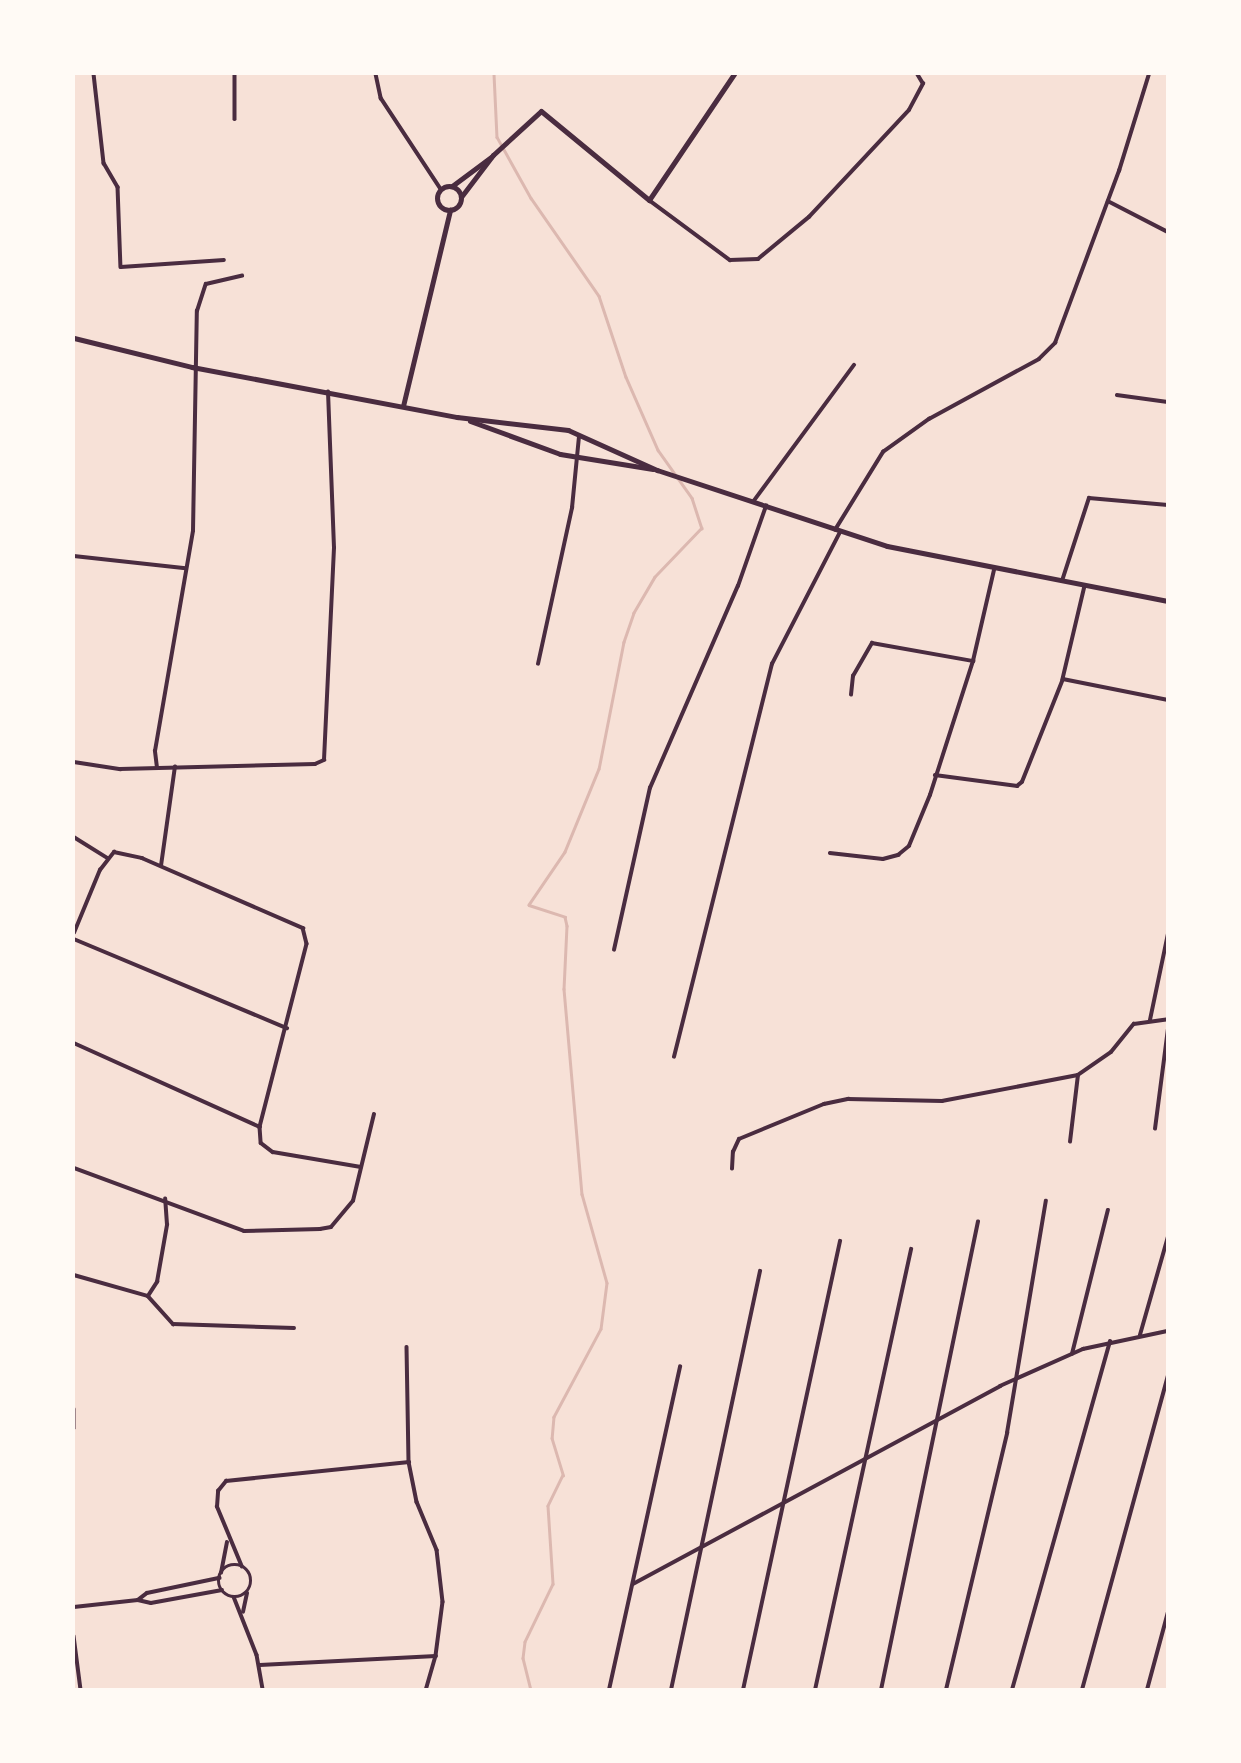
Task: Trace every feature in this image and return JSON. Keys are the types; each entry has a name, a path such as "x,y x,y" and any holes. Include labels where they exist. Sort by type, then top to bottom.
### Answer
{"street":[{"path":"94,74 104,163 118,187 121,267 224,260"},
{"path":"235,74 235,119"},
{"path":"376,74 381,98 441,189 438,202 450,209"},
{"path":"649,200 734,74"},
{"path":"403,406 450,209 494,155 541,111 649,200 730,260 758,259 809,217 909,110 923,84 917,74"},
{"path":"674,1057 772,664 838,531 883,452 929,419 1039,359 1055,343 1108,201 1149,74"},
{"path":"441,189 452,186 494,155"},
{"path":"452,186 461,197"},
{"path":"1108,201 1167,232"},
{"path":"157,768 155,751 195,494 192,368 201,291 206,284 242,276"},
{"path":"74,338 192,368 457,416 579,433 657,470 838,531 994,570 1167,601"},
{"path":"753,502 854,365"},
{"path":"74,762 157,768 315,764 324,760 334,548 328,392"},
{"path":"1117,394 1167,402"},
{"path":"457,416 577,458 657,470"},
{"path":"538,664 561,568 579,433"},
{"path":"1062,582 1089,498 1167,505"},
{"path":"614,950 650,788 738,586 766,506"},
{"path":"74,556 185,568"},
{"path":"830,853 883,859 898,855 915,832 973,660 994,570"},
{"path":"935,775 1017,786 1022,782 1063,679 1085,586"},
{"path":"851,695 853,676 864,650 872,643 973,660"},
{"path":"1063,679 1167,700"},
{"path":"161,866 175,767"},
{"path":"74,837 107,858"},
{"path":"74,933 107,858 114,852 127,853 161,866 303,929 307,944 260,1126 261,1143 273,1152 361,1167"},
{"path":"1150,1020 1167,934"},
{"path":"74,939 287,1028"},
{"path":"732,1169 733,1152 739,1139 838,1100 942,1101 1077,1075 1111,1052 1134,1024 1167,1019"},
{"path":"1155,1129 1167,1029"},
{"path":"74,1043 260,1126"},
{"path":"1070,1142 1077,1075"},
{"path":"74,1168 165,1199 244,1231 320,1229 331,1227 346,1214 374,1114"},
{"path":"148,1296 157,1282 167,1225 165,1199"},
{"path":"946,1689 1007,1433 1046,1202"},
{"path":"1072,1354 1108,1209"},
{"path":"881,1689 978,1222"},
{"path":"1140,1335 1167,1237"},
{"path":"743,1689 840,1241"},
{"path":"815,1689 862,1461 911,1248"},
{"path":"671,1689 760,1271"},
{"path":"74,1275 148,1296 173,1324 294,1328"},
{"path":"633,1584 702,1550 786,1498 862,1461 938,1417 1014,1379 1072,1354 1110,1342 1167,1331"},
{"path":"1012,1689 1110,1342"},
{"path":"407,1348 409,1462 417,1502 437,1550 443,1602 436,1656 426,1689"},
{"path":"609,1689 680,1367"},
{"path":"1082,1689 1167,1376"},
{"path":"74,1409 74,1428"},
{"path":"243,1615 250,1578 227,1541 217,1507 218,1491 226,1482 409,1462"},
{"path":"222,1590 220,1576 227,1541"},
{"path":"138,1600 147,1593 220,1576 232,1566 242,1567"},
{"path":"74,1607 138,1600 152,1603 222,1590 234,1597 243,1615 260,1665 263,1689"},
{"path":"234,1597 247,1591"},
{"path":"1147,1689 1167,1612"},
{"path":"74,1636 80,1689"},
{"path":"260,1665 436,1656"}],"waterway":[{"path":"494,74 497,137 531,198 599,296 626,377 658,450 692,498 702,528 655,577 634,613 624,642 599,769 565,852 529,905 565,917 567,926 564,989 582,1194 607,1283 601,1329 554,1417 552,1438 563,1475 548,1506 553,1584 525,1642 523,1658 531,1690"}]}
